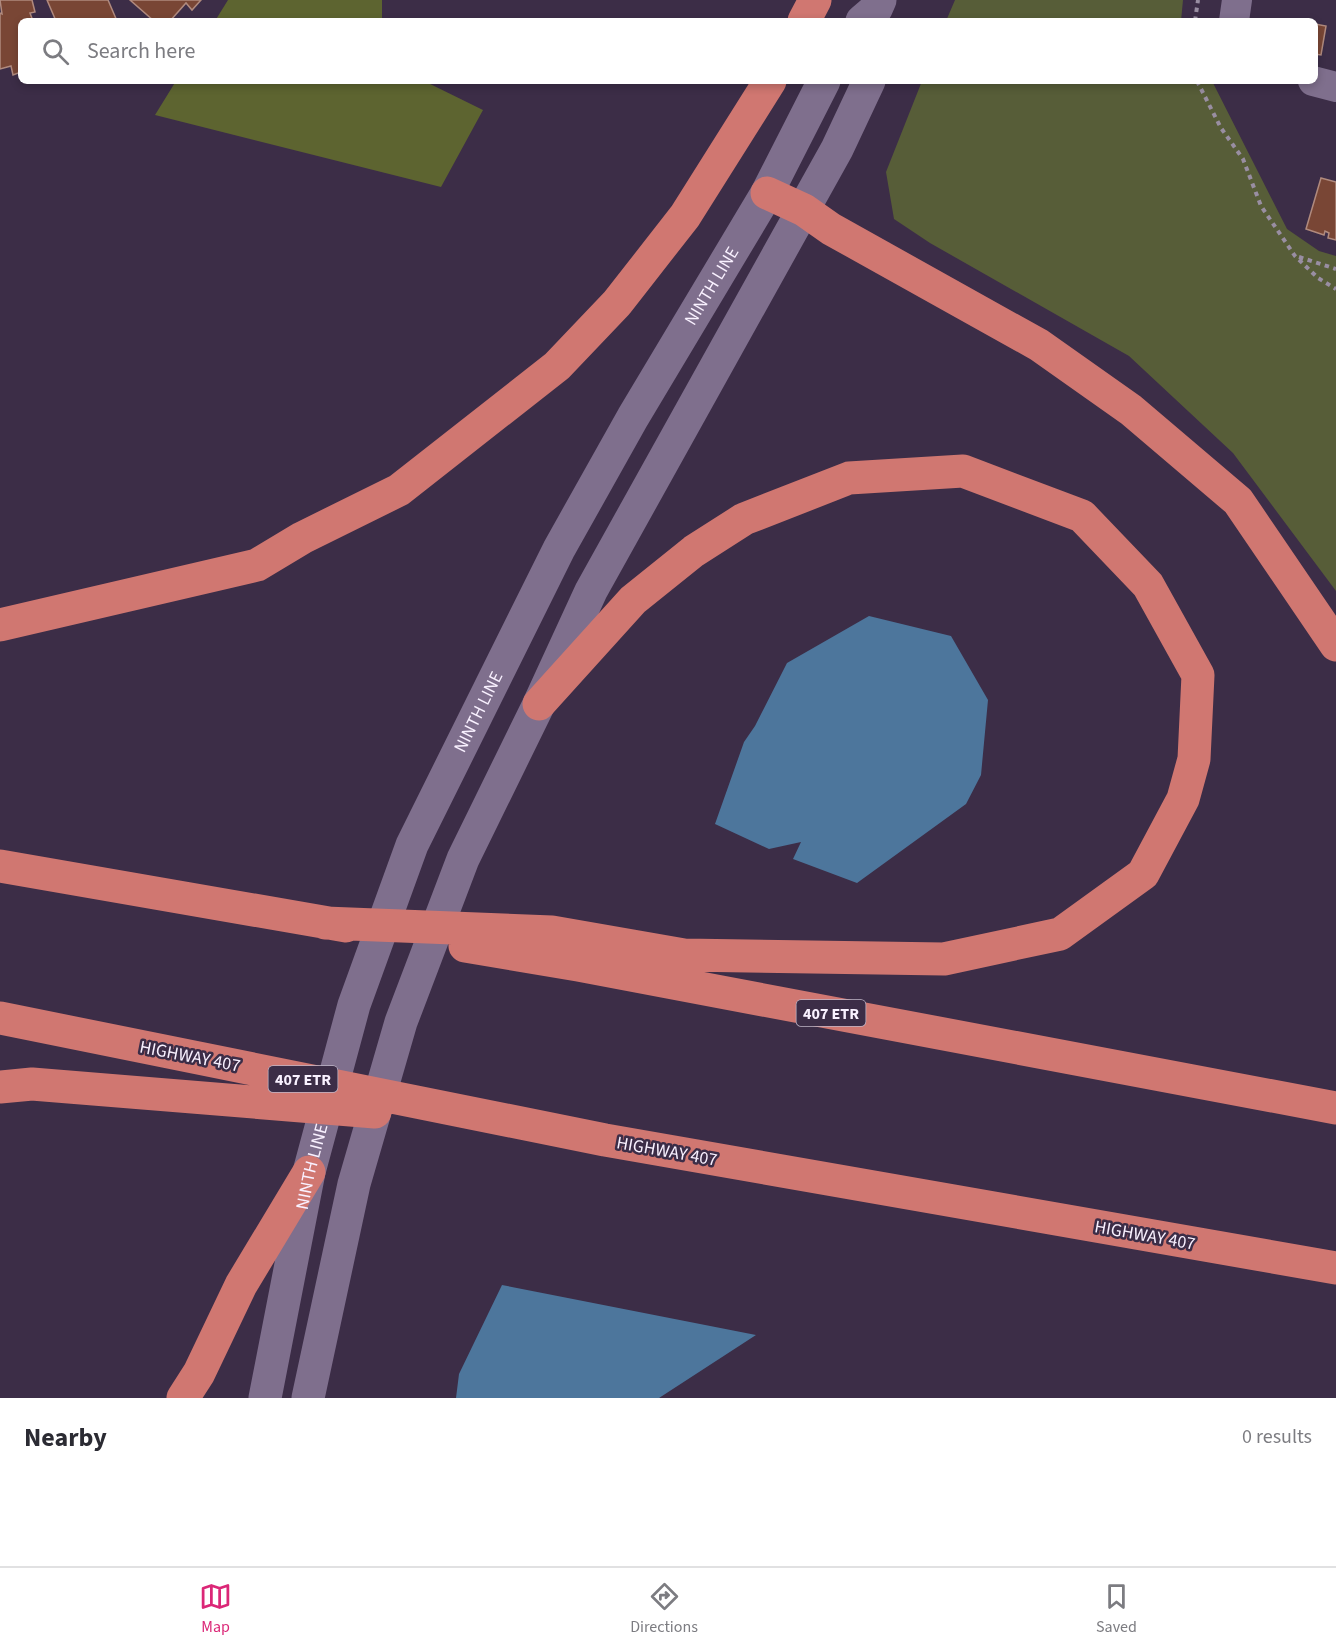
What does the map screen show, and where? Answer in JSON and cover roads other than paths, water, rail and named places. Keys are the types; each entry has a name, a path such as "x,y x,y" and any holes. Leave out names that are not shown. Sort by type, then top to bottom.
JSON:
{"highway":[{"path":"806,18 815,0"},
{"path":"0,625 257,565 302,538 399,490 557,366 617,303 685,216 768,84"},
{"path":"767,193 804,210 831,229 1039,345 1131,410 1238,501 1336,645"},
{"path":"325,923 552,932 696,956 944,959 1060,934 1143,874 1173,818 1183,799 1194,759 1197,675 1148,585 1082,516 963,471 849,478 744,519 694,551 633,600 539,704"},
{"name":"407 ETR","path":"0,866 578,965 1336,1108"},
{"name":"HIGHWAY 407","path":"0,1018 605,1140 1336,1268"},
{"path":"0,1087 32,1084 460,1119 605,1140"},
{"path":"183,1398 199,1373 241,1285 309,1172"}],"main road":[{"name":"NINTH LINE","path":"265,1398 309,1172 354,1005 412,845 558,549 633,417 767,193 822,84"},
{"path":"308,1398 354,1184 401,1022 463,859 591,591 804,210 837,149 868,84"}],"street":[{"path":"1235,18 1238,0"},
{"path":"1318,82 1336,87"}],"water":[{"path":"869,616 951,636 988,700 981,775 966,804 857,883 793,859 801,842 769,849 715,824 744,742 755,726 787,663"},
{"path":"502,1285 756,1335 659,1398 456,1398 459,1374"}]}
